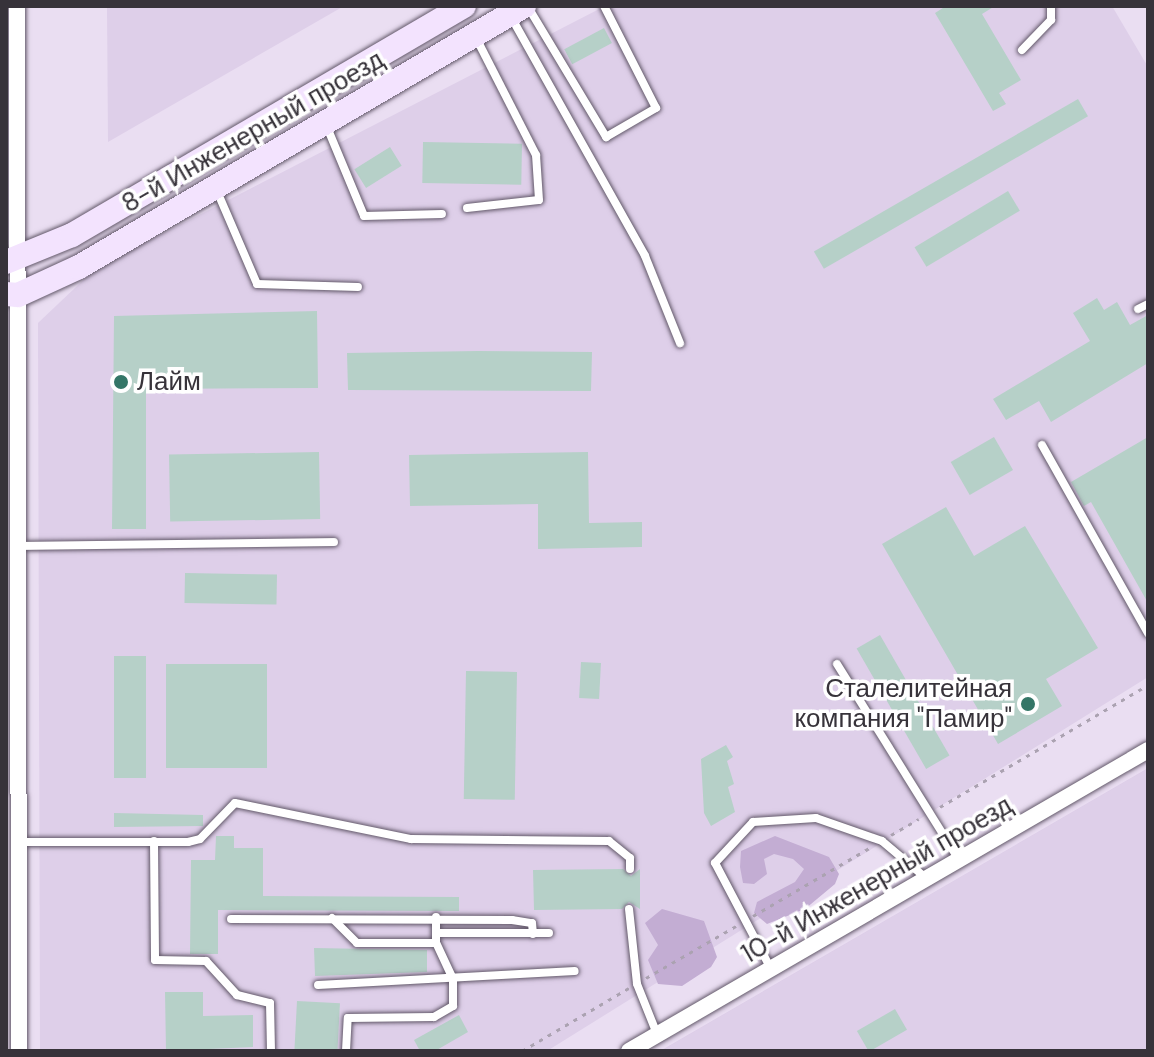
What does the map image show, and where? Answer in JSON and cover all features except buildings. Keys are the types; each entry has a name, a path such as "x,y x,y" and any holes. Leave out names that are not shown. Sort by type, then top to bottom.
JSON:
{"street":[{"path":"17,6 12,294 20,546 13,686 21,842 19,1051"},
{"name":"8-й Инженерный проезд","path":"12,262 72,235 464,6"},
{"name":"8-й Инженерный проезд","path":"12,294 79,267 521,9"},
{"name":"10-й Инженерный проезд","path":"629,1051 1148,750"}],"lane":[{"path":"521,9 606,137 656,108 604,6"},
{"path":"1022,50 1051,20 1051,6"},
{"path":"521,9 645,256 680,343"},
{"path":"467,208 539,200 536,155 474,35"},
{"path":"325,123 364,216 442,214"},
{"path":"215,187 257,284 358,287"},
{"path":"1138,309 1148,304"},
{"path":"1042,445 1148,633"},
{"path":"20,546 334,542"},
{"path":"837,664 959,860"},
{"path":"21,842 200,839 235,803 411,839 609,841 630,858 630,869"},
{"path":"771,969 715,863 753,822 816,818 882,841 927,878"},
{"path":"154,841 155,960 206,961 237,995 270,1003 271,1051"},
{"path":"629,909 637,984 657,1035"},
{"path":"346,1051 348,1018 434,1017 453,1006 453,979 437,938 436,917"},
{"path":"231,919 436,917 532,923 533,934"},
{"path":"332,918 357,943 549,933"},
{"path":"318,985 575,971"}],"path":[{"path":"522,1051 1148,685"}],"shaded area":[{"path":"107,6 344,6 108,142"},
{"path":"605,6 1112,6 1148,67 1148,677 547,1051 40,1051 38,323 96,268"},
{"path":"1148,768 1148,1051 660,1051"},
{"path":"775,836 829,857 839,874 835,884 805,909 767,924 754,913 757,902 795,882 804,869 793,859 774,854 764,859 767,874 754,884 743,883 741,851"},
{"path":"662,909 704,921 717,957 711,967 682,986 658,984 648,960 658,945 645,923"}],"place":[{"name":"Лайм","path":"121,382"},
{"name":"Сталелитейная компания \"Памир\"","path":"1028,704"}]}
